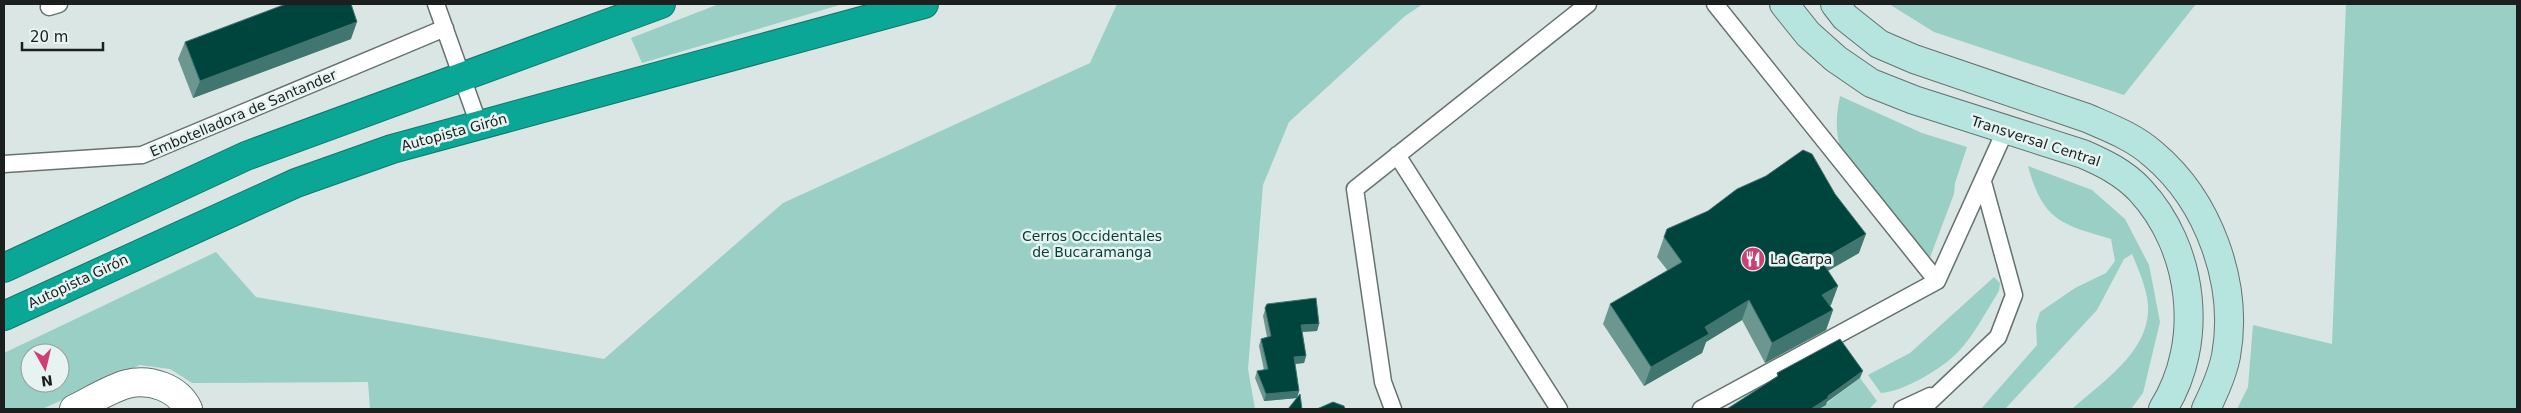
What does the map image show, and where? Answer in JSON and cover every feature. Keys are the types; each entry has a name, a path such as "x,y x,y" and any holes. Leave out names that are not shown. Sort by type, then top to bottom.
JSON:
{"highway":[{"path":"4,268 246,156 662,4"},
{"name":"Autopista Girón","path":"4,316 296,182 384,151 924,4"}],"main road":[{"name":"Transversal Central","path":"1784,4 1808,34 1836,59 1871,83 1964,117 2083,154 2106,164 2140,189 2166,226 2181,262 2188,295 2190,326 2184,363 2172,396 2163,409"},
{"path":"1834,4 1845,17 1879,44 1914,59 2087,118 2112,129 2153,153 2175,175 2208,228 2218,254 2224,280 2227,309 2226,356 2219,380 2206,409"},
{"path":"1964,117 1977,81"}],"street":[{"path":"74,409 128,384 150,382 168,388 185,403 188,409"}],"lane":[{"path":"436,4 479,125"},
{"path":"1393,409 1383,382 1355,188 1588,4"},
{"path":"1715,4 1938,281"},
{"name":"Embotelladora de Santander","path":"4,164 142,155 445,28"},
{"path":"1701,409 1938,281 2006,129"},
{"path":"1397,155 1559,409"},
{"path":"1922,409 1998,337 2014,294 1983,182"},
{"path":"1902,409 1942,391"}],"green space":[{"path":"719,4 843,4 642,63 631,38"},
{"name":"Cerros Occidentales de Bucaramanga","path":"1117,4 1423,4 1405,16 1289,122 1263,185 1248,369 1255,409 370,409 368,382 192,383 170,369 140,365 42,409 4,409 4,353 20,345 20,393 70,393 70,343 25,343 216,252 256,297 604,359 783,203 1090,63"},
{"path":"1889,4 2196,4 2124,95 1934,32"},
{"path":"2346,4 2517,4 2517,409 2237,409 2248,387 2253,325 2332,344"},
{"path":"1840,96 1922,133 1967,147 1955,183 1954,194 1929,260 1841,150 1837,123"},
{"path":"2028,166 2092,190 2125,219 2149,265 2160,322 2143,393 2131,409 2072,409 2122,364 2142,337 2147,322 2148,305 2144,286 2132,254 2124,259 2097,310 2005,409 1981,409 2037,345 2036,325 2040,312 2075,288 2106,273 2115,261 2111,239 2079,229 2056,218 2040,198"},
{"path":"1994,277 2000,283 1999,291 1975,330 1958,352 1943,365 1911,384 1890,392 1881,393 1868,375 1910,353"},
{"path":"1860,378 1877,401 1869,409 1819,409"}],"building":[{"path":"286,4 351,4 357,22 200,81 185,42"},
{"name":"La Carpa","path":"1803,150 1812,154 1835,194 1866,234 1821,260 1838,286 1822,295 1833,310 1772,343 1749,300 1705,327 1709,334 1651,367 1610,304 1682,262 1664,237 1667,229 1708,211 1737,189 1766,176"},
{"path":"1316,298 1319,324 1301,325 1306,356 1294,357 1299,391 1266,394 1257,371 1268,369 1261,339 1271,336 1265,308 1267,304"},
{"path":"1840,339 1863,371 1811,409 1727,409 1778,376 1777,373"},
{"path":"1300,394 1302,409 1288,409"},
{"path":"1333,402 1344,406 1345,409 1317,409"}],"place":[{"name":"La Carpa","path":"1753,259"}]}
